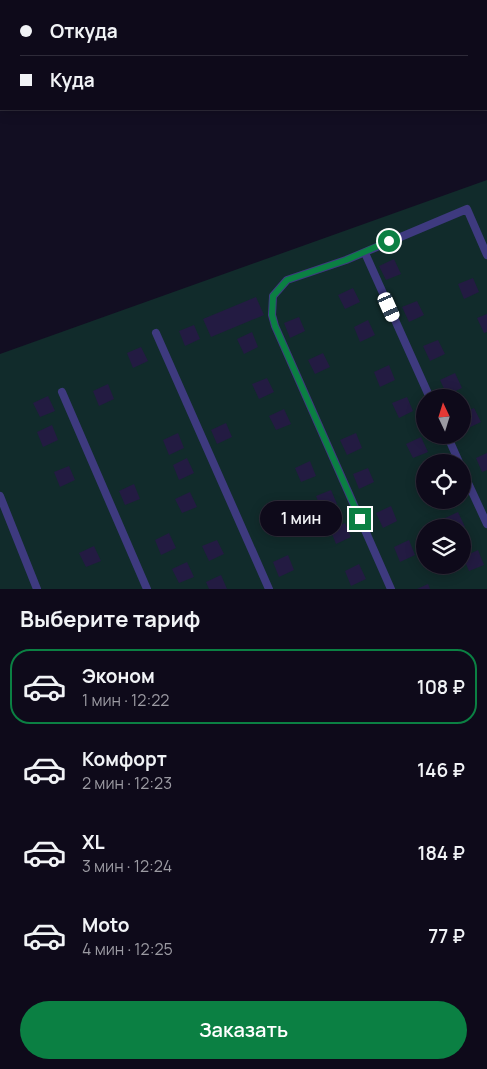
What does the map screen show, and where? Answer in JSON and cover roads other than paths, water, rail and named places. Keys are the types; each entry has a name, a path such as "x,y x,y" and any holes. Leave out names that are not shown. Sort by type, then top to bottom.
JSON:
{"lane":[{"path":"391,589 272,315 273,296 287,280 365,253 467,209 487,255"},
{"path":"365,253 426,389"},
{"path":"156,333 269,589"},
{"path":"62,392 147,589"},
{"path":"471,489 487,524"},
{"path":"0,496 37,589"}]}
